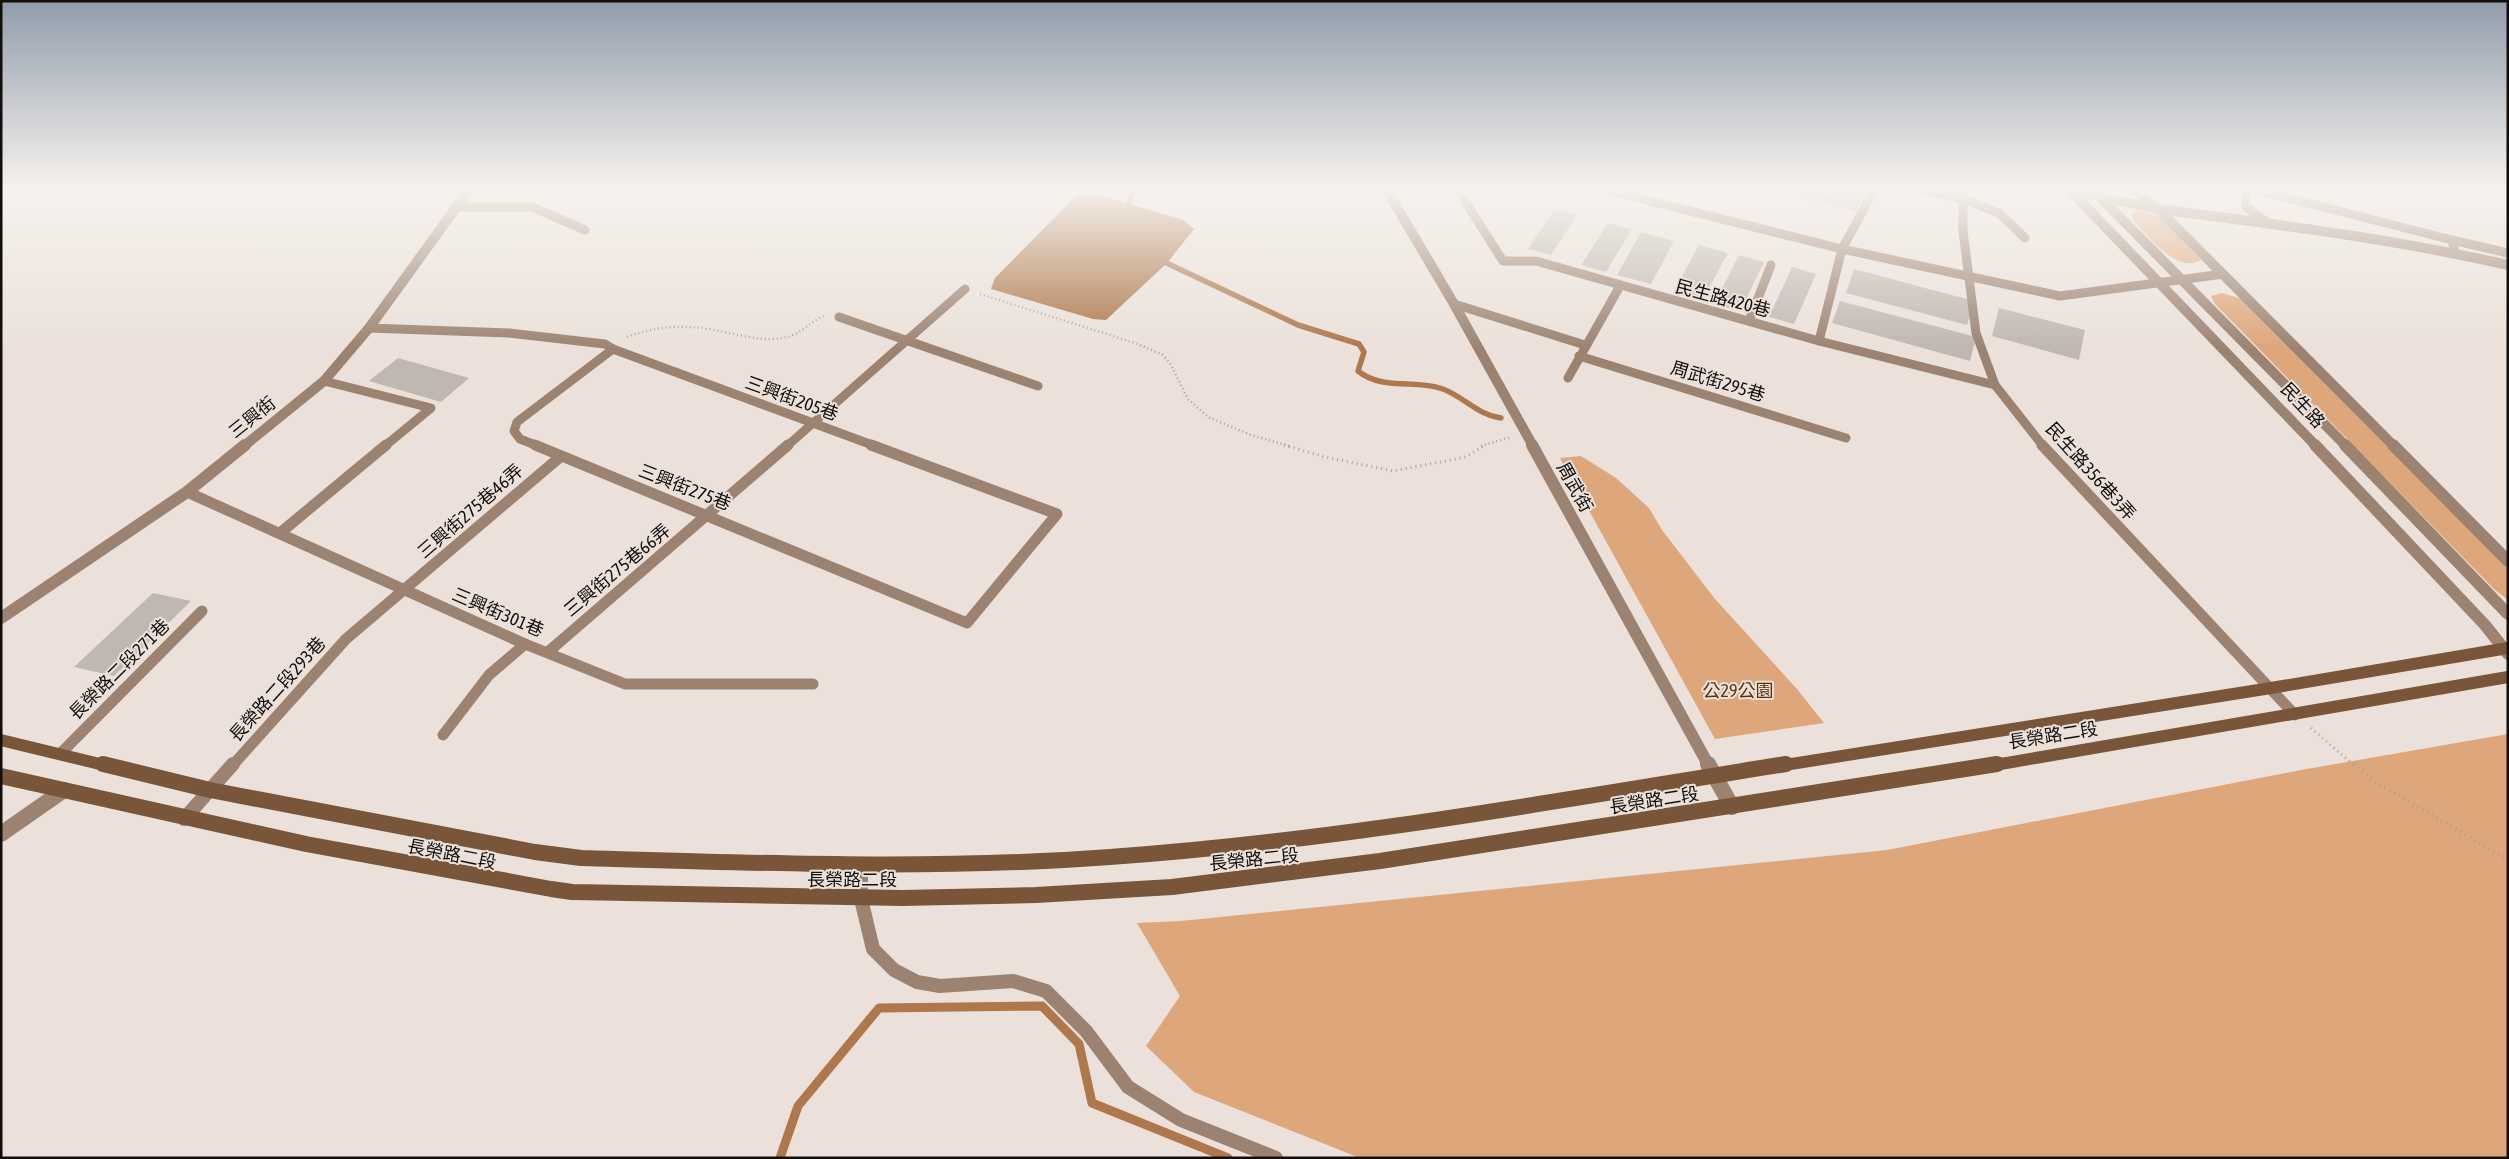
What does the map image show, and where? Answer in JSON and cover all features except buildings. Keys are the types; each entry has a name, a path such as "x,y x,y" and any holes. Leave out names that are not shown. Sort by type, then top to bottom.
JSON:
{"main road":[{"name":"長榮路二段","path":"1,740 210,790 506,847 581,858 861,865 985,864 1177,854 1318,838 2506,650"},
{"name":"長榮路二段","path":"1,776 184,819 528,887 572,892 861,899 1035,896 1254,879 1324,870 1732,807 2295,715 2508,677"}],"street":[{"name":"三興街","path":"1,618 187,492 324,381 369,328 431,241"},
{"name":"周武街","path":"1417,241 1454,304 1732,807"},
{"name":"民生路","path":"2120,241 2478,618 2506,650"},
{"name":"民生路","path":"2145,241 2508,614"},
{"name":"民生路","path":"2190,241 2508,561"},
{"path":"2381,241 2455,253 2508,265"},
{"path":"1,834 64,790"}],"lane":[{"name":"民生路420巷","path":"1490,241 1502,261 1536,261 1819,341 1995,385"},
{"path":"1810,241 1970,278 2060,296 2223,274"},
{"path":"1819,341 1842,249 1846,241"},
{"name":"民生路356巷3弄","path":"1965,241 1976,334 1995,385 2051,456 2295,715"},
{"path":"2452,241 2455,253"},
{"path":"2457,241 2508,253"},
{"path":"1748,321 1771,265"},
{"path":"1568,378 1620,286"},
{"name":"三興街275巷66弄","path":"548,652 709,515 965,289"},
{"path":"1454,304 1585,345"},
{"path":"839,317 1038,386"},
{"name":"三興街205巷","path":"369,328 509,333 609,347 1057,514 966,623"},
{"name":"三興街275巷","path":"609,347 517,422 514,431 520,439 560,457 709,515 966,623"},
{"name":"周武街295巷","path":"1580,356 1846,438"},
{"path":"280,533 431,408 324,381"},
{"name":"三興街275巷46弄","path":"404,591 560,457"},
{"name":"三興街301巷","path":"187,492 404,591 525,644 625,684 813,684"},
{"name":"長榮路二段293巷","path":"184,819 346,639 404,591"},
{"name":"長榮路二段271巷","path":"61,753 202,611"},
{"path":"443,735 489,675 525,644"},
{"path":"861,865 861,899 872,949 894,970 917,982 940,986 1013,981 1046,991 1086,1031 1128,1088 1181,1120 1276,1158"}],"path":[{"path":"965,289 1135,343 1163,355 1171,364 1188,399 1208,417 1250,435 1325,457 1393,471 1466,457 1482,446 1525,433"},
{"path":"609,347 640,332 677,326 783,338 802,332 823,316 839,317"},
{"path":"2295,715 2370,779 2508,860"}],"green space":[{"path":"2153,241 2183,241 2201,260 2192,263 2182,262 2173,258"},
{"path":"2222,293 2242,299 2508,566 2508,600 2494,589 2214,303 2211,296"},
{"name":"公29公園","path":"1581,456 1616,478 1649,508 1662,530 1715,599 1797,689 1824,723 1715,739 1560,458"},
{"path":"2508,734 2508,1158 1360,1158 1194,1092 1146,1046 1180,996 1137,923 1181,921 1887,850 2301,770"}],"shaded area":[{"path":"1031,241 1184,241 1167,263 1106,320 1093,319 991,289 995,278"}],"waterway":[{"path":"1158,259 1298,325 1359,344 1364,352 1358,371 1368,377 1388,383 1432,386 1443,389 1458,396 1478,410 1501,418"},
{"path":"780,1158 798,1106 879,1008 1042,1006 1079,1044 1092,1103 1228,1158"}]}
